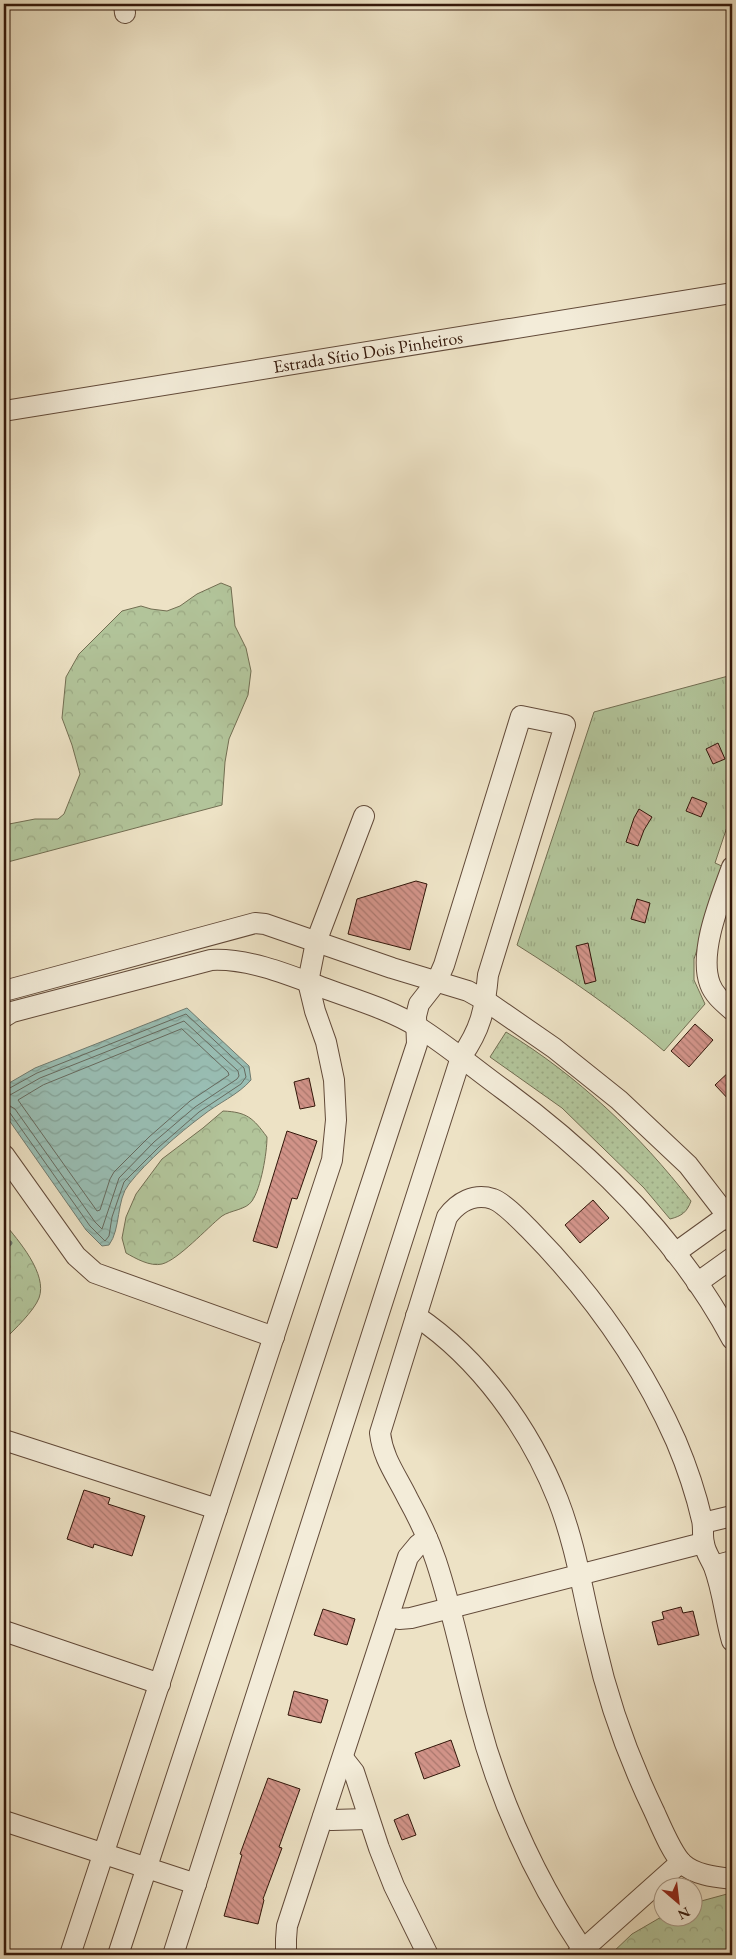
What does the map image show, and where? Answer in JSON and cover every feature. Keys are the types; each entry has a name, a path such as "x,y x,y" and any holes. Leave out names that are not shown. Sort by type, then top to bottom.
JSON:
{"street":[{"name":"Estrada Sítio Dois Pinheiros","path":"4,411 732,293"},
{"path":"118,1955 417,1044 416,1016 419,1004 436,981 444,965 521,716 565,725 488,975 486,1001 478,1030 460,1057 173,1955"},
{"path":"70,1955 332,1160 335,1140 336,1100 333,1071 308,982 316,942 364,816"},
{"path":"732,867 707,944 705,963 710,984 718,998 732,1010"},
{"path":"4,991 255,923 266,924 468,991 486,1001 554,1048 625,1106 688,1165 731,1217 675,1253"},
{"path":"4,1016 12,1012 211,960 239,960 308,982 381,1009 417,1026 533,1111 577,1148 656,1226 697,1283 732,1339"},
{"path":"4,1155 76,1256 95,1273 274,1336"},
{"path":"681,1862 580,1953 534,1866 505,1802 477,1715 451,1608 427,1538 408,1497 389,1467 384,1455 380,1433 447,1217 460,1203 469,1199 484,1197 498,1201 551,1251 620,1338 659,1405 676,1442 691,1480 703,1523 703,1543 723,1564 732,1641"},
{"path":"697,1283 732,1258"},
{"path":"416,1316 428,1324 463,1356 489,1385 516,1421 546,1473 570,1535 602,1673 622,1734 648,1800 681,1862 690,1870 732,1879"},
{"path":"4,1440 217,1509"},
{"path":"703,1523 732,1516"},
{"path":"286,1955 288,1926 408,1557 427,1538"},
{"path":"389,1615 399,1619 411,1618 703,1543"},
{"path":"4,1631 160,1684"},
{"path":"343,1758 354,1772 368,1819 394,1886 428,1955"},
{"path":"323,1817 332,1820 368,1819"},
{"path":"4,1821 196,1884"}],"green space":[{"path":"221,583 231,587 235,626 246,648 251,671 248,695 229,739 225,762 222,805 4,863 4,825 35,819 58,819 64,814 80,774 62,718 66,677 79,654 122,611 141,606 167,611 180,606 197,594"},
{"path":"732,675 732,812 715,863 724,867 694,959 694,980 705,1004 664,1051 592,995 517,945 594,712"},
{"path":"506,1032 558,1067 629,1130 691,1201 684,1213 670,1219 644,1188 562,1108 490,1057"},
{"path":"223,1111 249,1117 267,1137 263,1170 252,1201 246,1206 222,1216 184,1250 162,1264 148,1263 126,1253 122,1238 126,1217 136,1194 162,1159"},
{"path":"4,1223 36,1268 41,1289 33,1309 4,1340"},
{"path":"727,1894 732,1895 732,1955 610,1955 632,1934 654,1921 654,1926 704,1926 704,1900"}],"water":[{"path":"187,1008 249,1066 251,1080 183,1131 136,1175 122,1198 113,1238 109,1245 102,1246 86,1230 4,1113 4,1086 35,1068"}],"building":[{"path":"718,743 725,759 713,764 706,749"},
{"path":"692,797 707,803 701,817 686,811"},
{"path":"639,809 652,817 644,830 638,846 626,842"},
{"path":"416,881 427,884 410,950 348,934 357,899"},
{"path":"637,899 650,903 645,923 631,919"},
{"path":"588,943 596,981 585,984 576,946"},
{"path":"695,1024 713,1040 689,1067 671,1051"},
{"path":"732,1069 732,1103 715,1085"},
{"path":"309,1078 315,1106 300,1109 294,1082"},
{"path":"287,1131 317,1141 297,1199 292,1198 277,1248 253,1241"},
{"path":"593,1200 609,1218 580,1243 565,1225"},
{"path":"84,1490 110,1498 108,1504 145,1516 132,1556 94,1544 93,1548 67,1539"},
{"path":"681,1607 683,1613 693,1611 699,1635 658,1645 652,1622 664,1619 662,1612"},
{"path":"323,1609 355,1619 347,1645 314,1635"},
{"path":"294,1691 328,1700 321,1723 288,1715"},
{"path":"451,1740 460,1766 424,1779 415,1753"},
{"path":"268,1778 300,1789 279,1847 282,1848 263,1899 258,1924 224,1916 242,1855 240,1854"},
{"path":"408,1814 416,1835 402,1840 394,1820"}],"waterway":[{"path":"4,1249 10,1243"}]}
